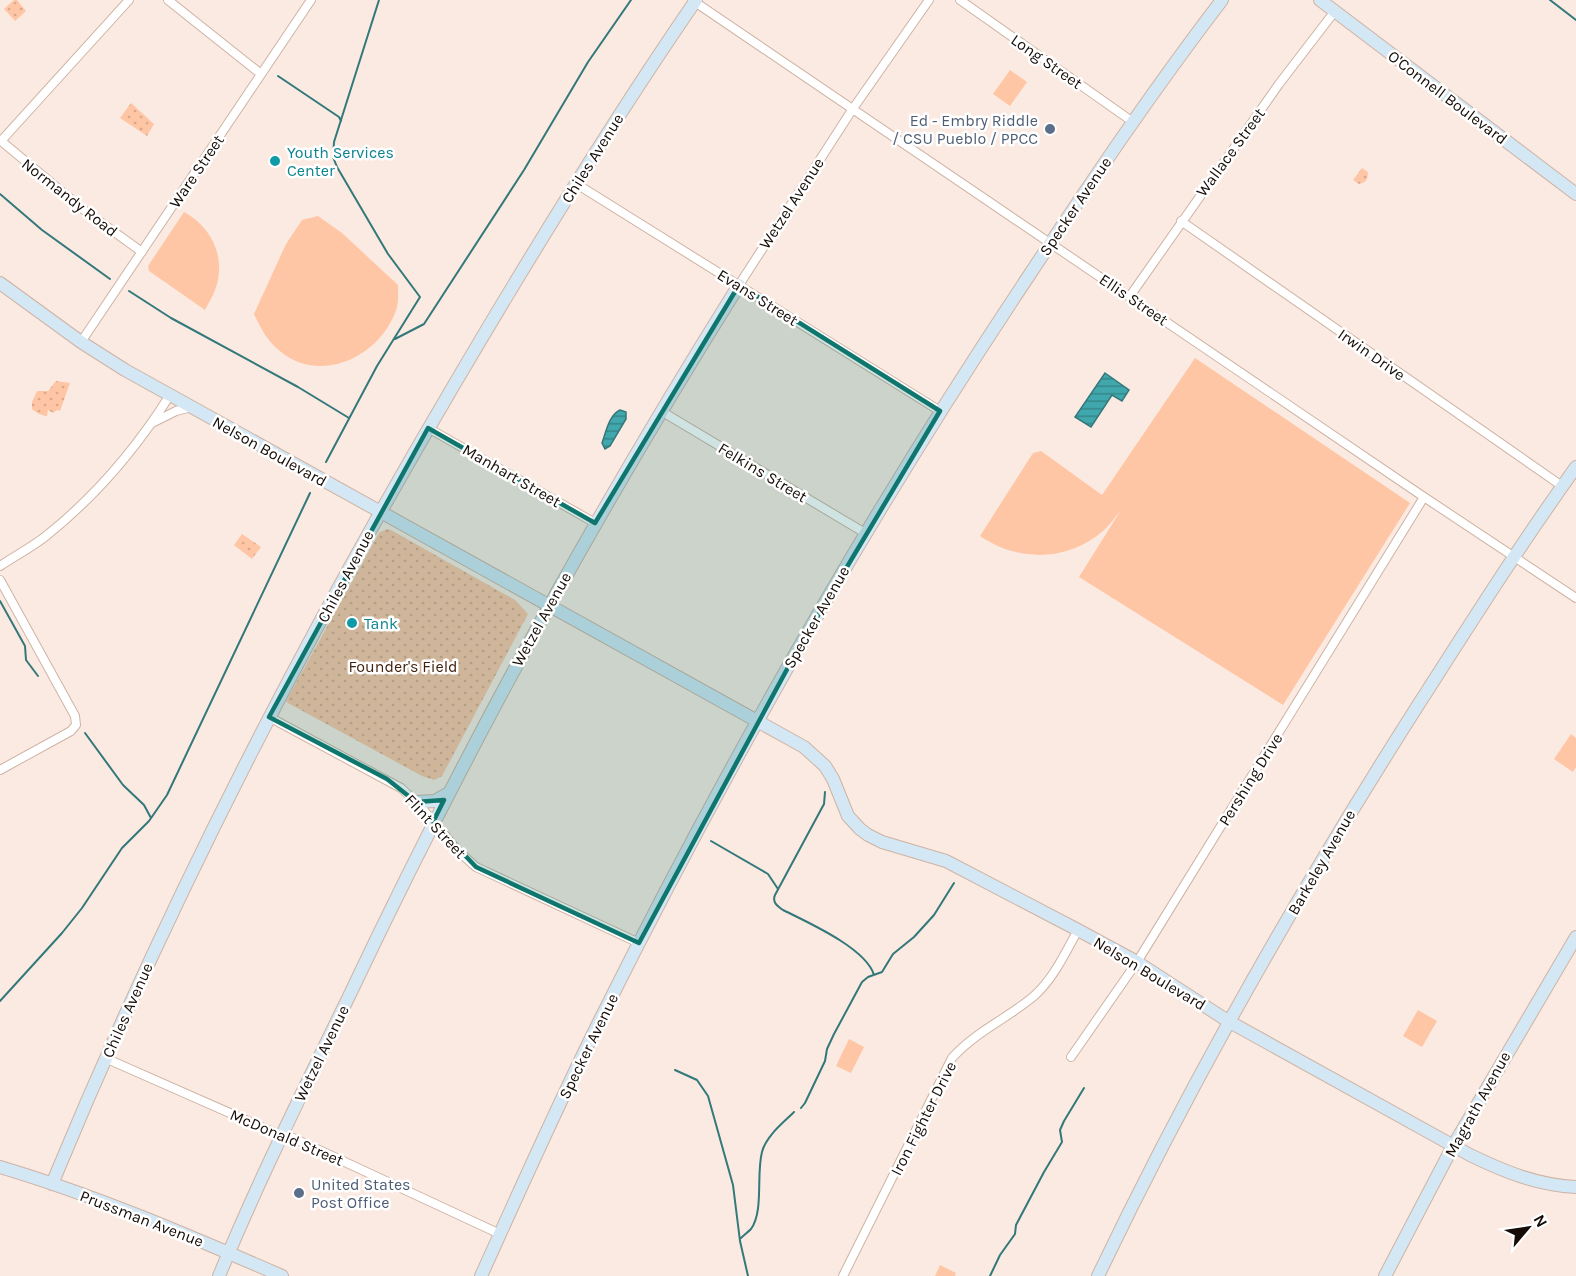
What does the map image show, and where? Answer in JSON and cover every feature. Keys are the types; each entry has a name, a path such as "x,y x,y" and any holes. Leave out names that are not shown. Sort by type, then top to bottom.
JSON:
{"street":[{"path":"0,140 129,0"},
{"path":"168,0 261,74"},
{"name":"Ware Street","path":"81,342 311,0"},
{"name":"Wetzel Avenue","path":"219,1276 282,1135 433,822 548,606 661,411 739,285 852,110 929,0"},
{"name":"Long Street","path":"960,0 1133,122"},
{"name":"Specker Avenue","path":"481,1276 562,1098 639,943 756,722 865,533 940,411 1050,242 1133,122 1222,0"},
{"name":"O'Connell Boulevard","path":"1320,0 1576,194"},
{"name":"Ellis Street","path":"694,1 1576,598"},
{"name":"Chiles Avenue","path":"52,1184 105,1058 182,889 269,717 379,512 575,183 694,1"},
{"name":"Wallace Street","path":"1130,296 1279,84 1335,12"},
{"name":"Normandy Road","path":"0,140 84,210 142,252"},
{"name":"Evans Street","path":"575,183 940,411"},
{"name":"Irwin Drive","path":"1181,221 1562,486"},
{"name":"Nelson Boulevard","path":"0,282 81,342 170,395 804,747 820,760 833,779 848,816 868,835 882,842 946,861 1078,930 1137,962 1228,1021 1499,1170 1522,1178 1576,1187"},
{"path":"0,566 45,538 80,506 120,465 170,395"},
{"path":"152,423 176,411 192,407"},
{"name":"Felkins Street","path":"661,411 865,533"},
{"name":"Manhart Street","path":"429,428 595,523"},
{"name":"Barkeley Avenue","path":"1098,1276 1228,1021 1360,796 1514,556 1576,467"},
{"name":"Pershing Drive","path":"1071,1057 1137,962 1424,497"},
{"path":"0,580 76,721 72,731 0,770"},
{"name":"Flint Street","path":"269,717 401,788 458,851 476,867 639,943"},
{"path":"416,802 435,801 447,794"},
{"name":"Iron Fighter Drive","path":"843,1276 952,1058 973,1038 1037,993 1055,970 1078,930"},
{"name":"Magrath Avenue","path":"1386,1276 1453,1146 1576,936"},
{"name":"McDonald Street","path":"105,1058 301,1142 500,1234"},
{"name":"Prussman Avenue","path":"0,1167 181,1232 282,1276"}],"highlighted area":[{"path":"739,285 940,411 798,649 639,943 476,867 433,822 444,800 416,802 387,779 269,717 428,428 595,523"}],"green space":[{"path":"17,0 26,11 15,21 4,9"},
{"path":"1010,70 1027,82 1010,106 993,94"},
{"path":"131,103 154,124 147,136 120,118"},
{"path":"1362,168 1368,172 1368,177 1359,184 1353,180"},
{"path":"184,212 208,233 217,252 219,273 217,284 205,310 149,271 148,266"},
{"path":"318,216 342,233 398,285 398,299 396,310 387,329 376,342 347,361 313,366 297,361 281,352 265,335 254,314 286,244 302,220"},
{"path":"1195,358 1410,503 1283,705 1079,577 1121,510 1106,529 1089,541 1074,549 1058,553 1042,555 1010,551 980,536 1033,453 1041,451 1102,495"},
{"path":"56,381 70,383 60,411 53,413 48,410 47,416 41,415 32,409 32,402 37,391 48,391"},
{"name":"Founder's Field","path":"387,529 515,600 528,614 442,776 434,780 422,776 286,701 379,533"},
{"path":"242,534 261,547 252,559 234,545"},
{"path":"1571,734 1576,738 1576,767 1573,772 1554,759"},
{"path":"1418,1010 1437,1021 1422,1047 1403,1036"},
{"path":"849,1039 864,1047 851,1073 836,1066"},
{"path":"940,1265 956,1273 955,1276 935,1276"}],"water":[{"path":"1105,373 1129,390 1122,401 1112,395 1091,427 1075,417"},
{"path":"620,410 626,412 626,419 610,446 605,449 602,443 608,424"}],"waterway":[{"path":"326,462 377,366 420,297 388,254 333,157 334,142 379,0"},
{"path":"395,339 424,324 524,170 588,62 631,0"},
{"path":"1550,0 1576,20"},
{"path":"278,76 339,117 341,121"},
{"path":"0,194 42,230 110,279"},
{"path":"129,291 171,318 298,387 349,418"},
{"path":"0,1001 62,933 82,908 122,848 149,821 167,795 310,493"},
{"path":"0,601 25,646 26,660 38,676"},
{"path":"85,733 123,785 144,805 151,818"},
{"path":"825,792 824,804 775,895 775,902 783,910 848,946 869,965 874,975"},
{"path":"711,841 768,874 778,889"},
{"path":"801,1108 825,1061 827,1049 834,1034 862,982 882,972 893,954 914,937 934,915 954,883"},
{"path":"675,1070 697,1080 708,1096 733,1185 740,1241 748,1276"},
{"path":"990,1276 1000,1255 1015,1234 1016,1225 1062,1142 1060,1130 1084,1088"},
{"path":"741,1238 751,1229 755,1221 759,1203 760,1161 764,1146 775,1130 794,1112"}],"place":[{"name":"Ed - Embry Riddle / CSU Pueblo / PPCC","path":"1050,129"},
{"name":"Youth Services Center","path":"275,161"},
{"name":"Tank","path":"352,623"},
{"name":"United States Post Office","path":"299,1193"}]}
